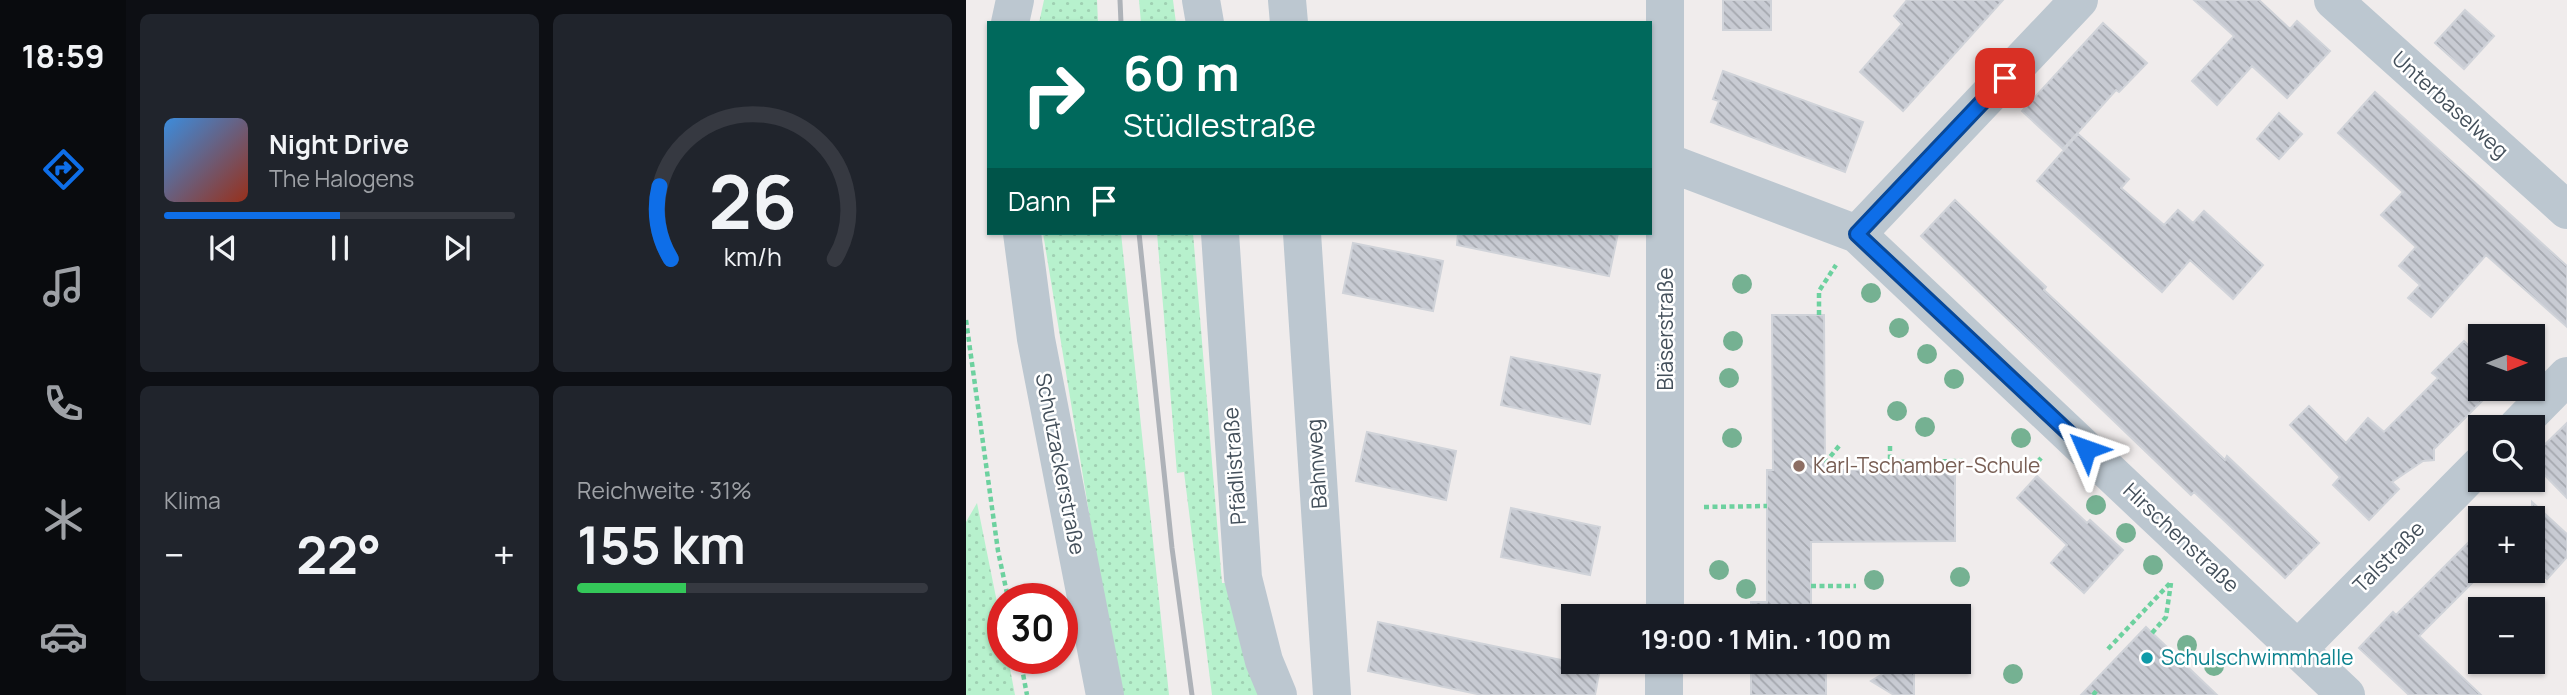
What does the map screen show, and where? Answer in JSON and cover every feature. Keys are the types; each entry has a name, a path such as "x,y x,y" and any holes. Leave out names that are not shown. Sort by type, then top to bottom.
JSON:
{"street":[{"path":"1010,21 1014,0"},
{"path":"1201,0 1205,21"},
{"path":"1287,0 1289,21"},
{"name":"Bläserstraße","path":"1665,0 1665,604"},
{"path":"1847,248 2079,0"},
{"name":"Unterbaselweg","path":"2333,0 2567,211"},
{"name":"Hirschenstraße","path":"1667,162 1847,248 2198,554 2346,695"},
{"name":"Schutzackerstraße","path":"1022,235 1036,339 1105,695"},
{"name":"Pfädlistraße","path":"1220,235 1243,578 1264,661 1278,695"},
{"name":"Bahnweg","path":"1302,235 1332,695"},
{"path":"2529,415 2567,376"},
{"name":"Talstraße","path":"2298,649 2468,477"},
{"path":"1664,674 1664,695"}],"path":[{"path":"1819,315 1818,291 1847,248"},
{"path":"966,320 1005,583"},
{"path":"1825,463 1839,446"},
{"path":"1890,446 1890,462 1964,461"},
{"path":"1704,507 1767,506"},
{"path":"2108,649 2198,554"},
{"path":"2152,633 2166,617 2171,582"},
{"path":"1811,586 1856,586"},
{"path":"1023,674 1027,695"},
{"path":"2093,695 2098,690"}],"green space":[{"path":"1044,0 1097,0 1098,21 1039,21"},
{"path":"1139,0 1173,0 1176,21 1141,21"},
{"path":"1043,235 1121,235 1169,695 1119,695"},
{"path":"1157,235 1193,235 1222,583 1233,583 1264,695 1212,695 1184,472 1177,473"},
{"path":"977,503 993,583 987,583 987,674 1011,674 1015,695 966,695 966,522"}],"building":[{"path":"1723,0 1771,0 1771,30 1723,30"},
{"path":"1907,0 2003,0 1903,111 1860,72 1902,24 1894,16"},
{"path":"2194,0 2259,0 2290,29 2297,21 2330,51 2287,98 2252,66 2217,105 2192,81 2234,36"},
{"path":"2465,10 2494,36 2464,69 2435,43"},
{"path":"2103,23 2147,63 2119,92 2116,90 2063,149 2022,111"},
{"path":"1723,71 1863,122 1845,172 1711,122 1719,101 1713,99"},
{"path":"2375,92 2567,266 2567,327 2486,255 2431,317 2408,298 2420,285 2399,266 2416,247 2381,215 2403,192 2338,133"},
{"path":"2279,113 2302,134 2279,159 2257,139"},
{"path":"2078,134 2129,179 2121,188 2164,225 2178,210 2193,223 2204,211 2263,265 2233,299 2190,260 2162,292 2037,181"},
{"path":"1955,200 2046,287 2044,290 2225,460 2227,456 2319,543 2285,578 2194,492 2191,495 1921,236"},
{"path":"1458,235 1618,235 1609,276 1457,245"},
{"path":"1353,243 1443,261 1433,311 1343,293"},
{"name":"Karl-Tschamber-Schule","path":"1772,315 1824,315 1825,470 1955,470 1955,541 1811,542 1811,604 1751,604 1767,602 1767,470 1773,470"},
{"path":"2464,341 2468,345 2468,401 2482,401 2434,449 2434,460 2423,461 2392,482 2399,489 2369,520 2333,485 2340,477 2290,425 2309,406 2346,443 2368,418 2384,432 2438,378 2432,373"},
{"path":"1511,357 1600,375 1590,424 1501,405"},
{"path":"2567,423 2567,498 2545,475 2545,444"},
{"path":"1367,432 1456,451 1446,500 1356,481"},
{"path":"2037,476 2087,523 2090,520 2123,550 2084,593 2051,563 2067,545 2017,498"},
{"path":"1511,508 1600,527 1590,575 1501,557"},
{"path":"2545,514 2567,534 2567,557 2547,579"},
{"path":"2468,543 2468,583 2472,583 2419,636 2481,695 2409,695 2359,648 2393,612 2396,615"},
{"path":"1378,622 1561,660 1561,674 1599,674 1595,695 1482,695 1368,671"},
{"name":"Schulschwimmhalle","path":"2146,627 2217,695 2081,695"},
{"path":"1751,674 1826,674 1826,695 1751,695"},
{"path":"1883,674 1914,674 1914,695 1894,695 1871,681"}],"railway":[{"path":"1120,0 1121,21"},
{"path":"1139,235 1172,548 1192,695"}],"place":[{"name":"Karl-Tschamber-Schule","path":"1799,466"},
{"name":"Schulschwimmhalle","path":"2147,658"}],"route":[{"path":"2005,78 1857,234 2086,449"}]}
